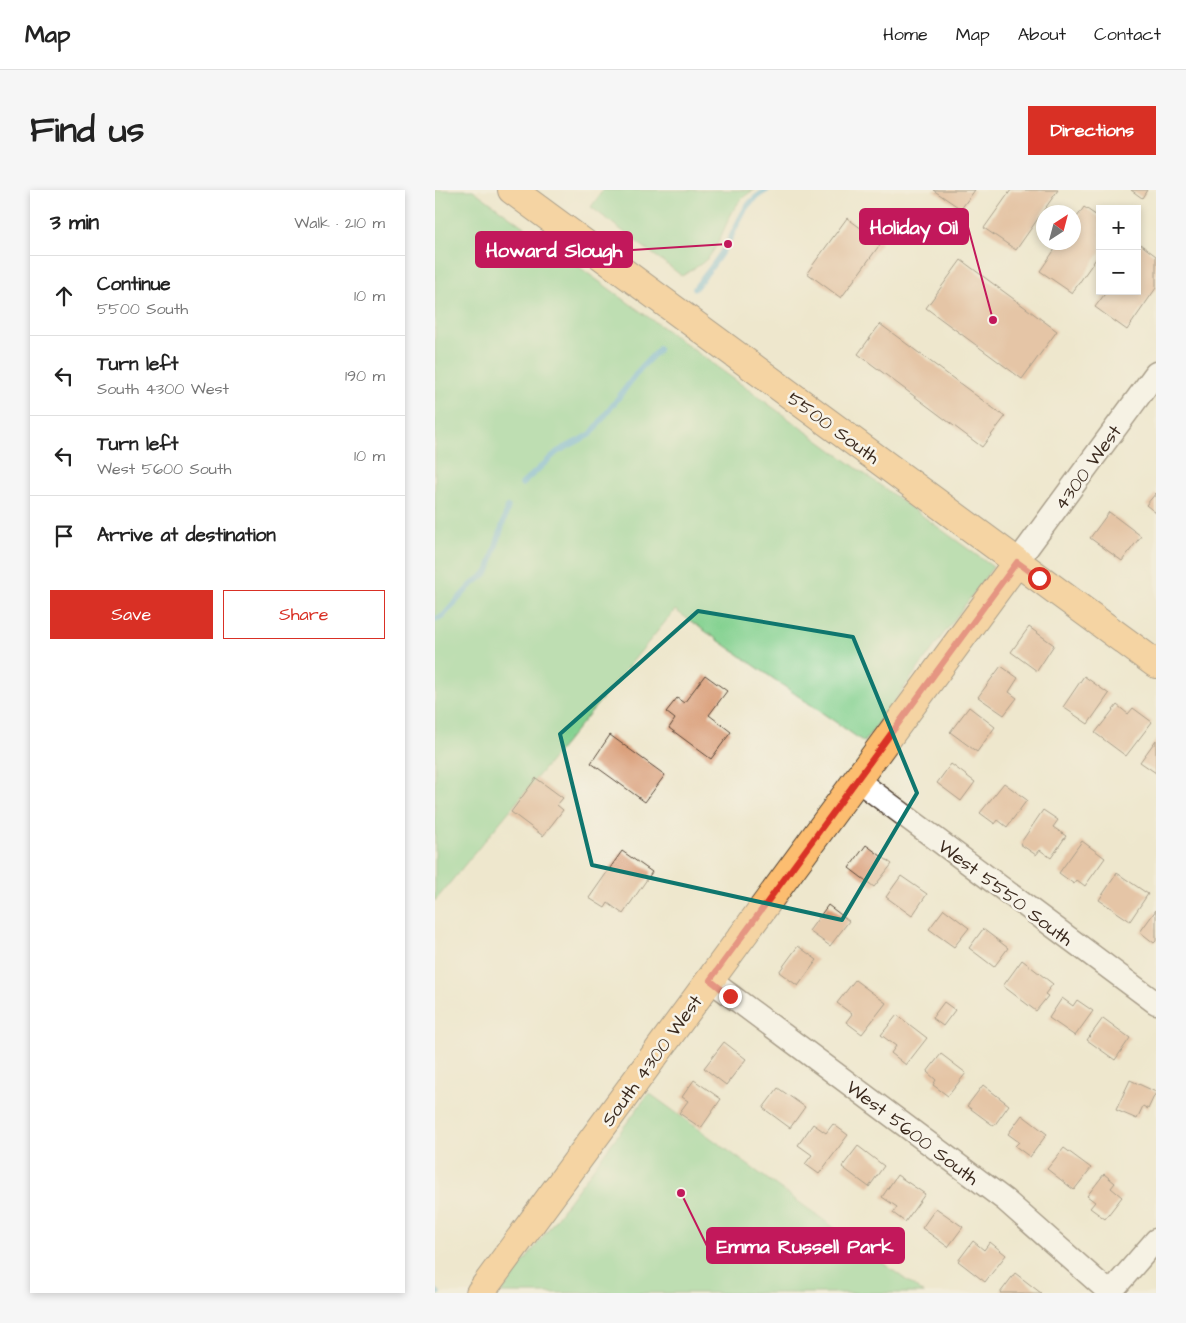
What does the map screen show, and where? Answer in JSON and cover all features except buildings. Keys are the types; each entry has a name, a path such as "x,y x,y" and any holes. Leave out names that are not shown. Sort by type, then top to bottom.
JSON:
{"main road":[{"name":"5500 South","path":"512,190 1156,664"},
{"name":"South 4300 West","path":"480,1293 811,839 857,780 1017,562"}],"street":[{"name":"4300 West","path":"1017,562 1156,373"},
{"name":"West 5550 South","path":"857,780 1156,1003"},
{"name":"West 5600 South","path":"710,980 1005,1200 1110,1293"},
{"path":"1110,1293 1156,1240"}],"highlighted area":[{"path":"698,611 853,637 917,793 842,920 592,865 560,734"}],"green space":[{"path":"435,190 473,190 993,567 864,742 675,610 435,901"},
{"path":"603,190 754,190 745,196 732,212 714,250 708,258 682,276 591,207"},
{"path":"649,1093 924,1293 501,1293"}],"waterway":[{"path":"695,288 712,267 732,236 747,207 758,195 767,190"},
{"path":"522,484 557,452 591,434 640,369 659,349"},
{"path":"435,619 443,616 470,586 488,572 508,507"},
{"path":"435,1290 438,1293"}],"place":[{"name":"Howard Slough","path":"728,244"},
{"name":"Holiday Oil","path":"993,320"},
{"name":"Emma Russell Park","path":"681,1193"}],"route":[{"path":"730,996 710,980 811,839 857,780 1017,562 1039,578"}]}
